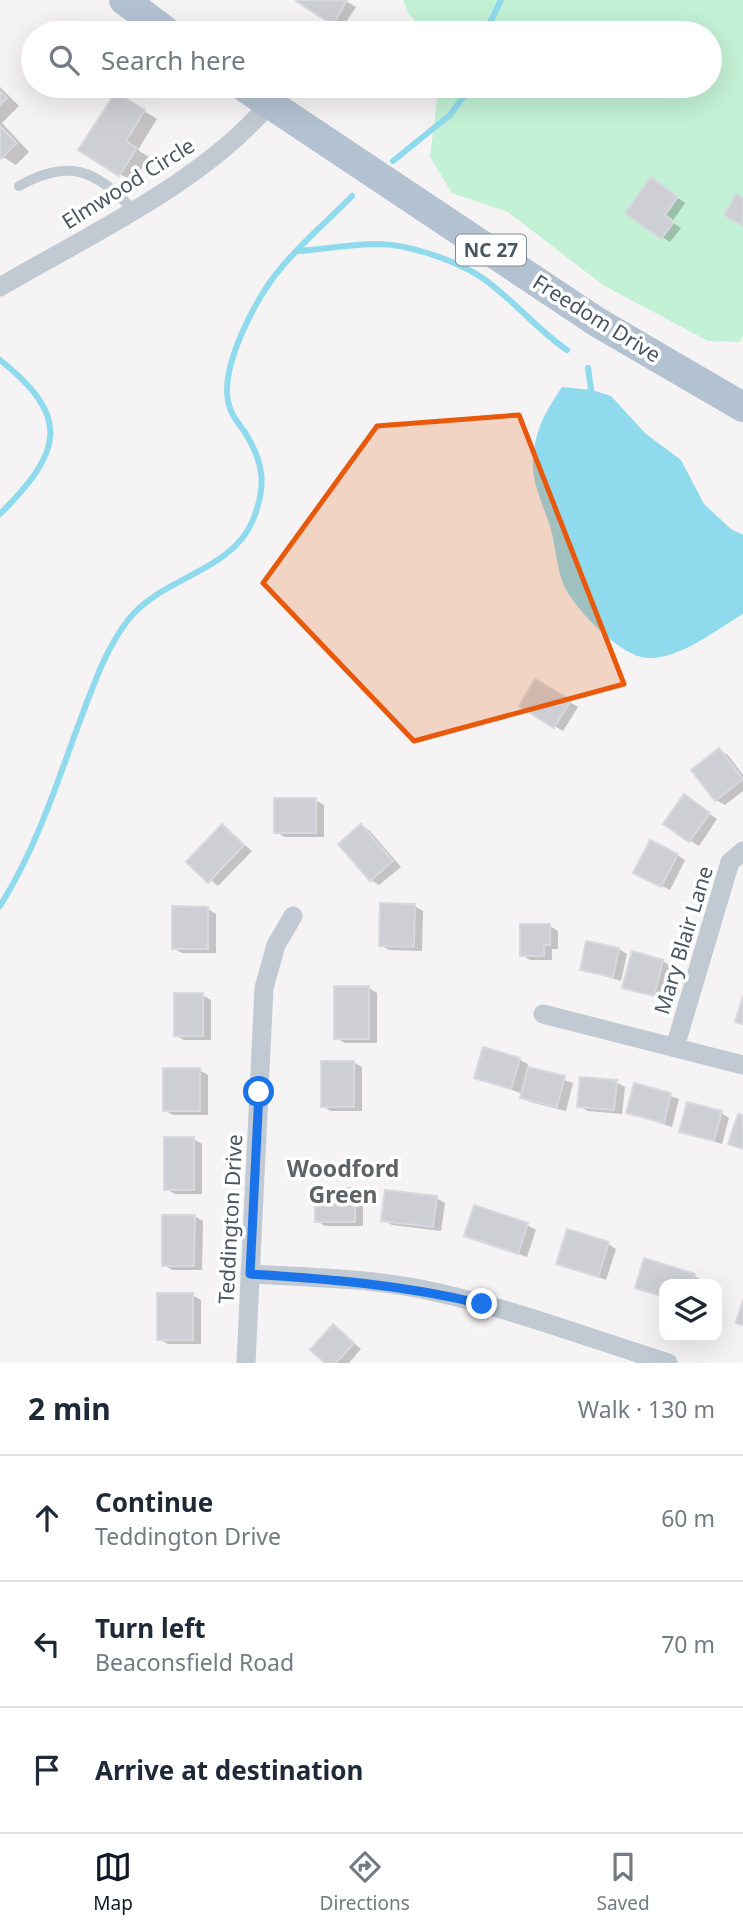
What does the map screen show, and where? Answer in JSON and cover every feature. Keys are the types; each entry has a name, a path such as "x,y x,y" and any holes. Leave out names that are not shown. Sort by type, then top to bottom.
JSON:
{"main road":[{"path":"124,0 152,21"},
{"name":"Freedom Drive","path":"260,98 597,322 743,407"}],"street":[{"name":"Elmwood Circle","path":"0,287 132,209 229,146 269,104"},
{"name":"Mary Blair Lane","path":"675,1047 730,863 743,851"},
{"name":"Teddington Drive","path":"246,1363 264,988 276,945 293,916"},
{"path":"543,1014 743,1065"},
{"path":"250,1274 350,1279 420,1289 482,1304 668,1363"}],"lane":[{"path":"19,186 54,172 76,171 97,176 132,209"}],"highlighted area":[{"path":"519,415 624,684 414,741 263,583 377,426"}],"green space":[{"path":"403,0 743,0 743,335 740,342 708,341 603,285 508,212 452,193 430,157 437,98 722,98 722,21 415,21"}],"water":[{"path":"562,387 592,390 611,396 646,434 681,460 704,504 731,529 743,535 743,614 685,649 648,658 637,656 613,641 589,620 571,598 562,581 552,533 538,493 533,467 539,429"}],"building":[{"path":"297,0 347,0 335,21 327,21"},
{"path":"0,91 7,98 0,105"},
{"path":"112,98 126,98 145,110 126,141 137,148 119,176 78,150"},
{"path":"0,126 17,143 1,159 0,157"},
{"path":"651,177 678,197 665,215 674,222 661,239 625,213"},
{"path":"736,194 743,198 743,226 724,215"},
{"path":"535,679 571,700 554,728 519,706"},
{"path":"719,748 743,779 715,801 691,770"},
{"path":"684,794 710,813 689,842 663,824"},
{"path":"274,798 316,798 316,833 274,833"},
{"path":"222,824 244,845 208,883 186,862"},
{"path":"361,824 393,861 370,881 338,844"},
{"path":"650,840 678,854 661,887 633,873"},
{"path":"380,903 415,904 414,947 379,946"},
{"path":"172,906 208,907 208,949 172,949"},
{"path":"520,924 550,924 550,945 544,945 544,956 520,956"},
{"path":"586,941 619,948 613,977 580,970"},
{"path":"632,951 663,960 654,996 622,988"},
{"path":"334,986 369,986 369,1039 334,1039"},
{"path":"174,993 203,993 203,1036 174,1036"},
{"path":"743,996 743,1024 735,1022"},
{"path":"483,1047 520,1058 511,1089 474,1078"},
{"path":"321,1061 354,1061 354,1107 321,1107"},
{"path":"528,1067 565,1076 557,1107 520,1098"},
{"path":"163,1068 200,1068 200,1111 163,1111"},
{"path":"580,1077 617,1080 614,1110 577,1107"},
{"path":"634,1083 671,1093 664,1123 626,1113"},
{"path":"687,1102 722,1111 714,1141 679,1132"},
{"path":"738,1114 743,1115 743,1149 728,1144"},
{"path":"164,1137 194,1137 194,1190 164,1190"},
{"path":"315,1188 355,1188 355,1222 315,1222"},
{"path":"385,1190 437,1196 433,1227 381,1221"},
{"path":"474,1205 528,1223 518,1254 464,1236"},
{"path":"162,1215 195,1215 194,1266 162,1266"},
{"path":"567,1229 609,1242 598,1277 556,1264"},
{"path":"644,1258 695,1274 694,1279 659,1279 659,1295 635,1288"},
{"path":"157,1293 193,1293 193,1340 157,1340"},
{"path":"743,1300 743,1325 736,1323"},
{"path":"333,1324 354,1343 336,1363 325,1363 310,1350"}],"waterway":[{"path":"491,21 501,0"},
{"path":"393,161 450,115 462,98"},
{"path":"0,906 34,841 105,658 120,632 142,605 229,552 243,537 253,520 262,485 261,474 251,442 230,408 227,393 234,355 241,335 271,280 352,196"},
{"path":"298,251 379,244 405,247 445,259 492,285 567,350"},
{"path":"0,360 39,400 48,418 50,436 46,454 36,472 0,514"},
{"path":"588,368 592,397"}],"district":[{"name":"Woodford Green","path":"343,1181"}],"route":[{"path":"259,1092 250,1274 350,1279 420,1289 482,1304"}]}
